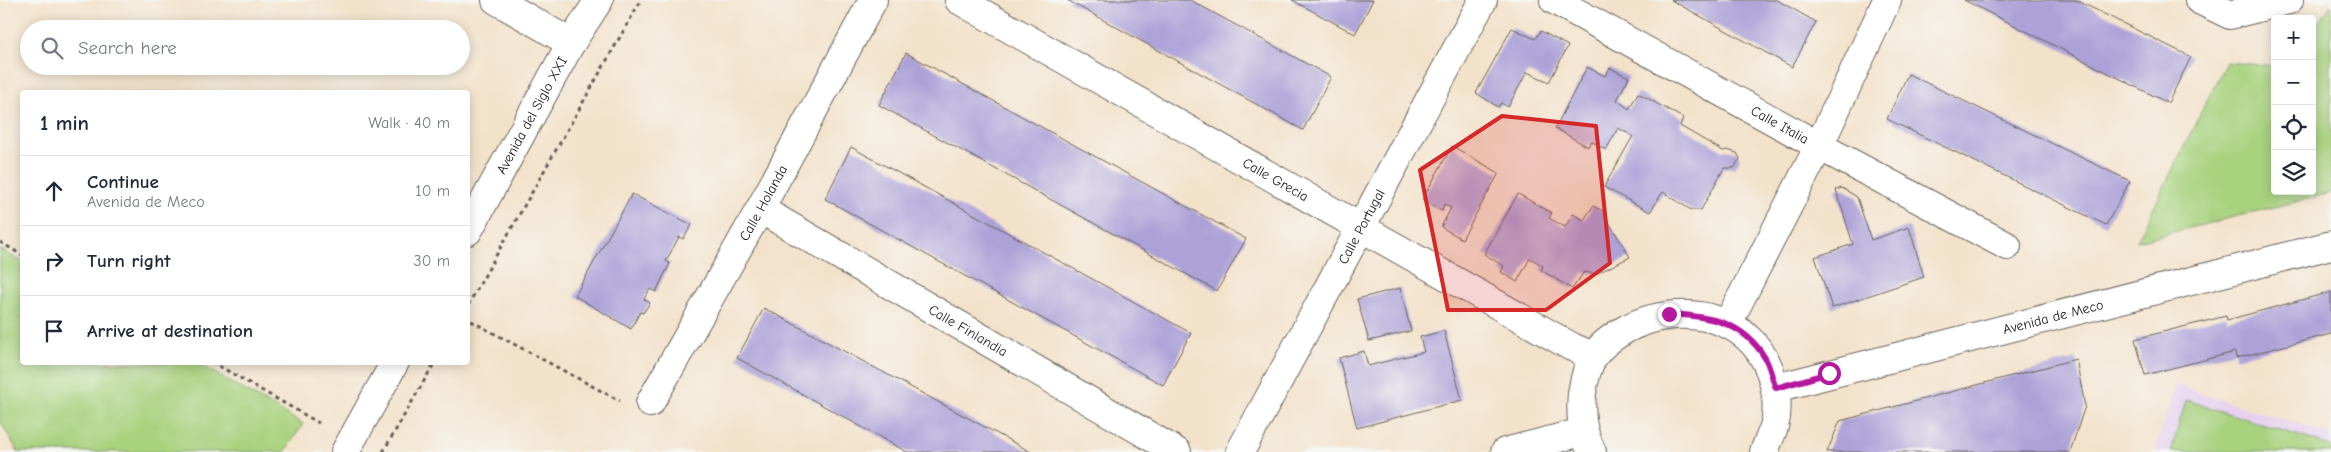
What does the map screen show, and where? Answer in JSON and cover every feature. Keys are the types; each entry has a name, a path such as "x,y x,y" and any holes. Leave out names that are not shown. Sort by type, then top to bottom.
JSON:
{"street":[{"path":"496,0 572,43"},
{"name":"Avenida del Siglo XXI","path":"470,227 572,43 599,0"},
{"name":"Calle Holanda","path":"639,404 760,209 873,0"},
{"name":"Calle Grecia","path":"959,0 1572,347 1593,356"},
{"name":"Calle Portugal","path":"1240,452 1483,0"},
{"name":"Calle Italia","path":"1554,0 1819,146 2007,246"},
{"path":"1728,323 1819,146 1887,0"},
{"path":"2198,0 2230,15 2289,0"},
{"name":"Calle Finlandia","path":"760,209 1177,452"},
{"name":"Avenida de Meco","path":"1776,388 2331,245"},
{"path":"1505,452 1587,442 1581,405 1584,381 1593,356 1613,336 1643,321 1669,314 1699,315 1728,323 1748,339 1765,358 1776,388 1774,426 1764,452"},
{"path":"345,452 393,365"}],"path":[{"path":"470,301 642,0"},
{"path":"0,242 20,254"},
{"path":"471,321 639,404"},
{"path":"217,365 319,423"},
{"path":"383,452 432,365"}],"highlighted area":[{"path":"1502,116 1596,126 1610,263 1546,310 1448,310 1420,170"}],"shaded area":[{"path":"2175,385 2331,435 2331,452 2155,452"}],"green space":[{"path":"2331,5 2331,193 2137,241 2226,62 2271,66 2271,195 2316,195 2316,26"},
{"path":"0,249 20,261 20,365 200,365 303,424 285,452 18,452 0,421"},
{"path":"2186,400 2331,446 2331,452 2171,452"}],"building":[{"path":"1067,0 1190,0 1331,77 1303,130"},
{"path":"1292,0 1373,0 1355,34"},
{"path":"1671,0 1777,0 1816,22 1792,67"},
{"path":"1964,0 2076,0 2191,57 2168,103"},
{"path":"1512,28 1535,39 1541,31 1568,46 1549,82 1527,72 1508,107 1501,103 1498,107 1476,93"},
{"path":"906,53 1246,239 1217,291 879,105"},
{"path":"1587,67 1605,76 1610,68 1629,77 1617,100 1629,109 1638,93 1683,118 1680,126 1723,151 1727,150 1737,153 1740,159 1734,168 1724,168 1701,210 1691,210 1663,192 1650,212 1604,187 1633,136 1618,128 1606,150 1591,141 1588,147 1555,128"},
{"path":"1908,74 2130,181 2106,225 1887,119"},
{"path":"1452,146 1499,173 1462,239 1441,227 1451,208 1444,204 1442,211 1422,200"},
{"path":"851,147 1191,333 1163,385 825,199"},
{"path":"1842,188 1857,197 1871,240 1909,227 1924,277 1832,308 1815,257 1853,244 1836,190"},
{"path":"632,194 692,225 683,239 679,237 666,261 670,263 656,292 650,289 644,299 650,303 643,313 640,312 631,329 575,296"},
{"path":"1518,194 1552,213 1549,218 1565,227 1573,214 1584,220 1593,206 1605,212 1605,216 1630,257 1596,274 1584,272 1572,289 1541,270 1543,266 1530,258 1517,282 1501,272 1504,266 1484,254"},
{"path":"1400,288 1411,331 1369,341 1357,299"},
{"path":"2331,292 2331,334 2236,358 2235,352 2145,375 2135,339 2226,316 2227,320"},
{"path":"764,308 1031,452 907,452 737,358"},
{"path":"1444,331 1462,400 1357,428 1339,358 1364,351 1368,366 1424,352 1420,337"},
{"path":"2076,359 2085,406 2070,452 1827,452 1840,421"}],"route":[{"path":"1669,314 1699,315 1728,323 1748,339 1765,358 1776,388 1829,373"}]}
